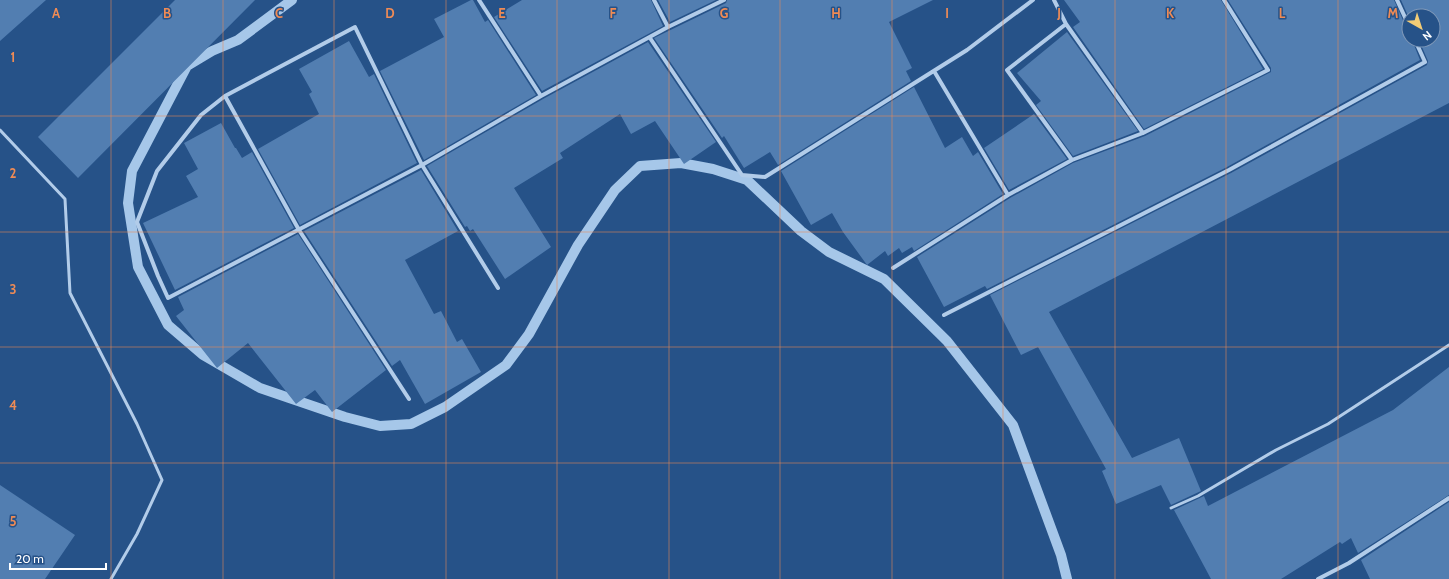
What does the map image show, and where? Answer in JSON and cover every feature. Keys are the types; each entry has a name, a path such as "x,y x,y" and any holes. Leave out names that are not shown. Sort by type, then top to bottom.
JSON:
{"street":[{"path":"479,0 541,96"},
{"path":"654,0 668,27"},
{"path":"498,288 422,165 355,26 225,96 202,115 157,171 137,222 168,298 422,165 541,96 668,27 724,0"},
{"path":"650,38 742,175 765,177 967,50 1033,0"},
{"path":"1054,0 1066,24 1144,133"},
{"path":"893,268 1008,195 1072,160 1144,133 1268,70 1224,0"},
{"path":"1066,24 1007,70 1072,160"},
{"path":"944,315 1229,170 1425,62 1419,48"},
{"path":"934,71 1008,195"},
{"path":"225,96 299,230 409,399"},
{"path":"1318,579 1349,563 1449,498"}],"lane":[{"path":"0,130 65,199 70,293 137,424 162,480 137,534 111,579"},
{"path":"1171,508 1198,496 1276,450 1328,424 1449,346"}],"building":[{"path":"0,0 46,0 0,41"},
{"path":"175,0 255,0 78,178 38,137"},
{"path":"473,0 485,22 488,20 536,95 424,160 380,71 444,37 434,19"},
{"path":"522,0 651,0 663,26 542,91 494,17"},
{"path":"658,0 716,0 670,22"},
{"path":"727,0 933,0 889,22 912,68 906,71 911,81 778,165 770,152 744,168 724,136 722,138 654,38 726,3"},
{"path":"1064,0 1221,0 1263,69 1144,129 1073,27 1080,22"},
{"path":"1228,0 1394,0 1401,16 1401,48 1415,48 1420,60 1227,167 987,289 985,286 944,307 917,257 1010,198 1073,163 1145,136 1271,72 1271,68"},
{"path":"1401,0 1449,0 1449,103 1049,312 1132,458 1179,438 1201,491 1171,505 1161,485 1116,504 1102,471 1106,469 1038,347 1021,355 990,295 1231,173 1427,65 1428,61 1422,48 1441,48 1441,8 1405,8"},
{"path":"1067,32 1138,131 1073,156 1036,105 1041,101 1017,73"},
{"path":"349,41 369,77 374,74 417,163 300,225 258,149 319,114 309,94 312,92 299,69"},
{"path":"648,42 716,142 684,164 655,121 631,134 620,114 560,153 563,158 514,188 551,247 505,279 473,229 470,231 467,226 465,227 427,166 543,99"},
{"path":"914,87 945,148 962,137 973,156 978,152 1003,194 914,251 912,247 902,253 899,248 888,256 885,251 867,265 843,232 832,213 811,225 781,171"},
{"path":"1034,114 1067,159 1009,190 984,148"},
{"path":"221,123 242,158 252,152 294,228 175,290 143,223 198,197 186,176 198,169 184,143"},
{"path":"421,170 458,231 405,260 434,314 441,311 457,342 462,339 481,372 425,404 400,360 392,366 304,231"},
{"path":"298,234 386,370 332,412 315,390 296,404 248,343 217,368 176,316 184,310 178,297"},
{"path":"1449,367 1449,495 1358,553 1351,538 1342,544 1340,542 1281,579 1211,579 1174,510 1204,496 1208,506 1393,410"},
{"path":"0,485 75,535 45,579 0,579"},
{"path":"1449,502 1449,579 1370,579 1361,560"}],"waterway":[{"path":"292,0 238,40 212,51 187,66 132,171 128,203 138,267 168,325 203,355 260,388 345,417 380,426 411,424 445,407 506,365 529,334 578,245 615,190 640,166 681,163 713,169 747,180 801,231 829,252 884,279 947,341 1013,425 1061,555 1067,579"}]}
